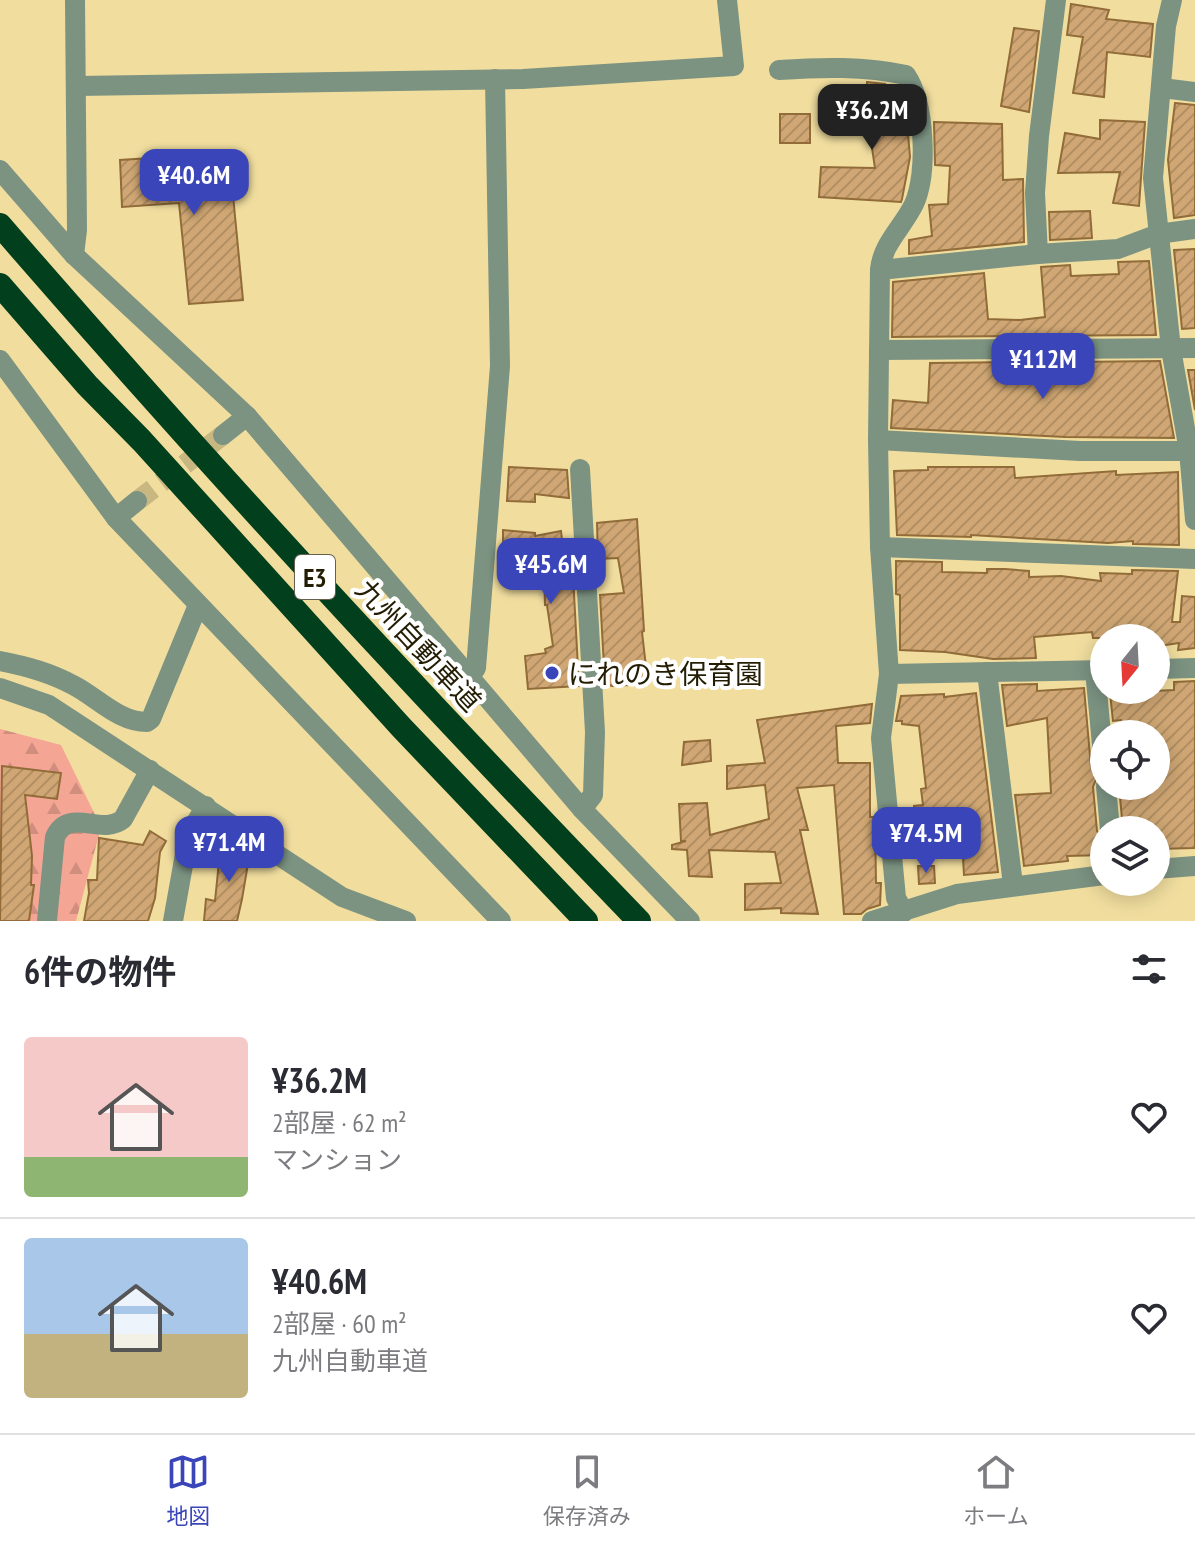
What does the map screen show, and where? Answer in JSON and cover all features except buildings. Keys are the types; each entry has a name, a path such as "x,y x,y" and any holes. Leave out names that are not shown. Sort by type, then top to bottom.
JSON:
{"highway":[{"name":"九州自動車道","path":"0,225 185,437 507,784 639,921"},
{"name":"E3","path":"0,285 87,385 142,441 401,727 586,921"}],"street":[{"path":"74,255 77,230 78,86 75,0"},
{"path":"78,86 495,79 734,66 727,0"},
{"path":"1038,254 1035,193 1039,136 1056,0"},
{"path":"1172,0 1166,26 1153,178 1171,349 1192,451 1195,520"},
{"path":"779,70 835,66 906,75 914,87 922,135 920,183 914,203 886,248 880,270 880,547 889,674 881,738 896,898 904,912"},
{"path":"470,677 476,668 500,366 495,79"},
{"path":"1162,88 1195,92"},
{"path":"0,170 74,255 247,416 582,809 690,921"},
{"path":"880,270 1118,249 1158,234 1195,229"},
{"path":"879,350 1195,348"},
{"path":"0,360 116,518 492,919"},
{"path":"223,435 247,416"},
{"path":"878,440 1080,451 1192,451"},
{"path":"580,469 595,732 593,795 582,809"},
{"path":"116,518 137,501"},
{"path":"880,547 1195,559"},
{"path":"0,661 41,670 76,686 125,718 147,722 151,719 198,605"},
{"path":"1170,669 1195,668"},
{"path":"889,674 1090,670"},
{"path":"987,672 1013,885"},
{"path":"0,688 49,705 342,897 406,921"},
{"path":"47,921 58,830 66,822 116,824 123,819 150,770"},
{"path":"173,921 190,832 206,806"},
{"path":"1170,868 1195,866"},
{"path":"872,921 957,894 1090,877"}],"green space":[{"path":"0,729 61,745 101,827 76,921 0,921"}],"tunnel":[{"path":"137,501 223,435"}],"place":[{"name":"にれのき保育園","path":"552,673"}]}
